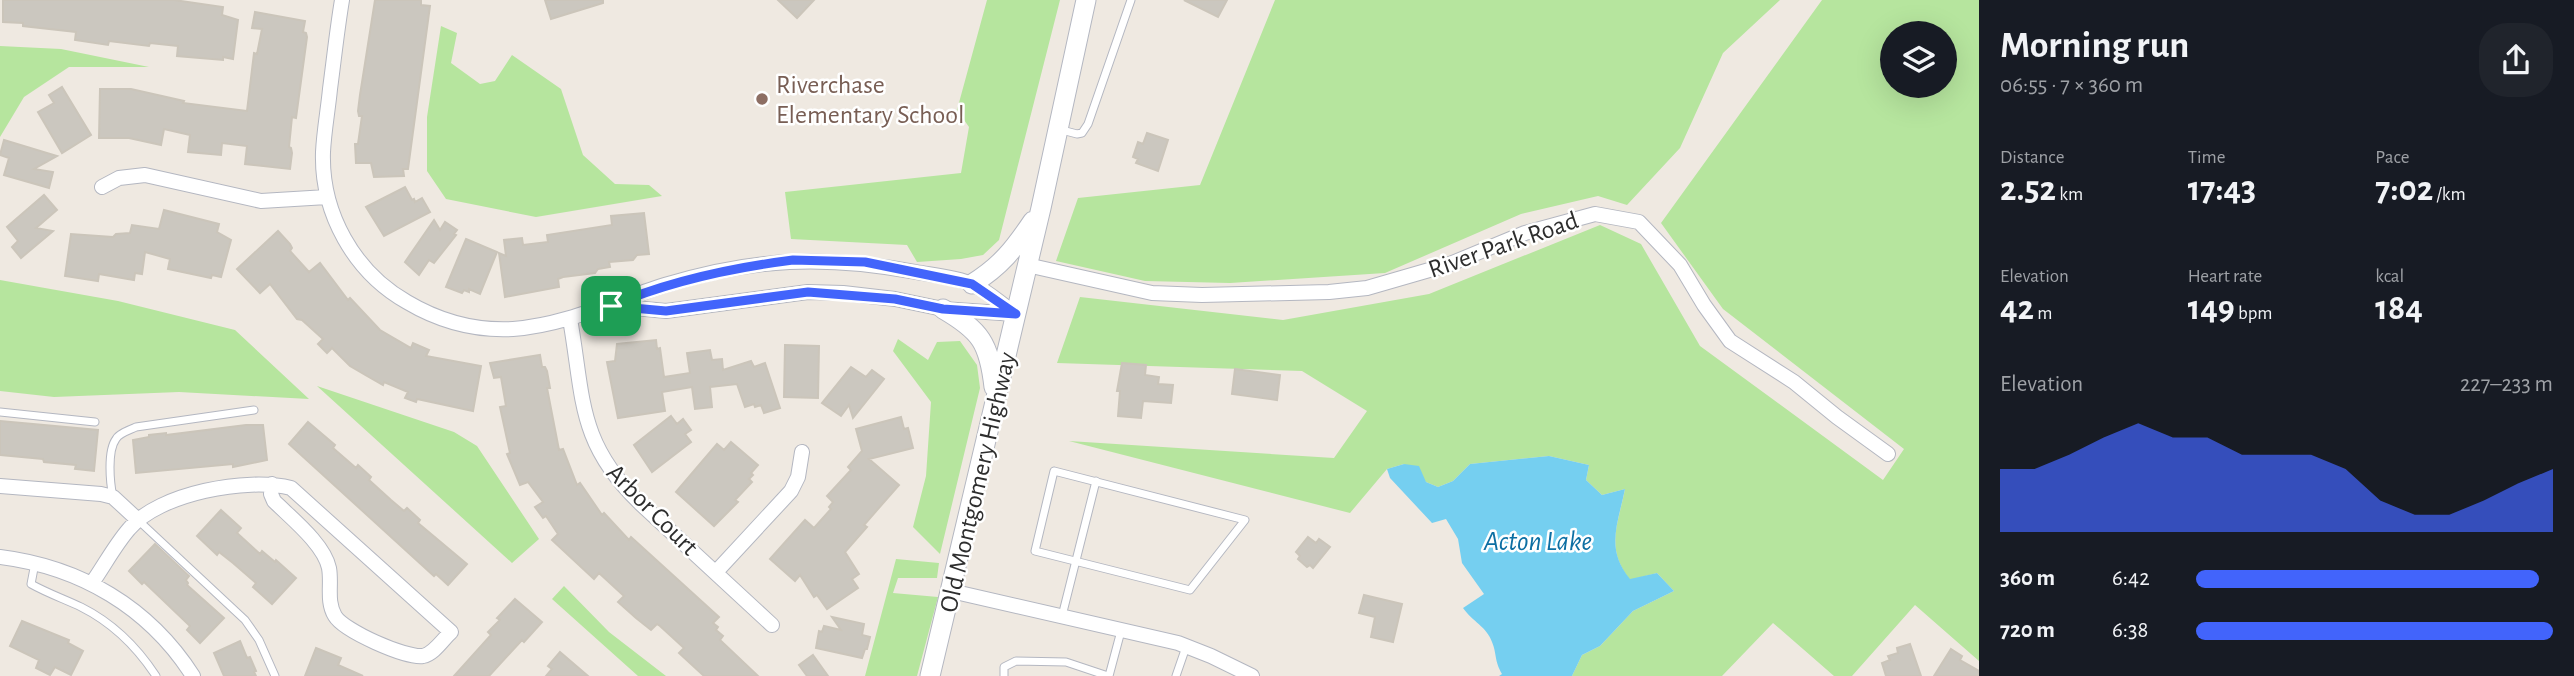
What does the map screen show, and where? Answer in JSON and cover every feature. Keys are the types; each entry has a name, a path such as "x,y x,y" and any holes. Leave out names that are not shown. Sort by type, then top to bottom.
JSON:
{"street":[{"path":"342,0 323,154 327,197 341,232 364,267 397,296 430,315 448,322 513,328 570,319 640,293 697,277 741,267 793,260 865,262 972,284 1016,314"},
{"name":"Old Montgomery Highway","path":"930,676 1041,208 1086,0"},
{"path":"102,187 119,178 145,175 261,201 327,197"},
{"path":"972,284 992,272 1012,253 1041,208"},
{"name":"River Park Road","path":"1027,265 1152,293 1202,295 1329,292 1367,288 1450,264 1525,233 1595,214 1639,222 1680,265 1730,341 1794,382 1888,454"},
{"path":"611,306 666,311 808,292 895,299 943,309 1016,314"},
{"path":"943,309 969,324 979,334 992,365 996,398"},
{"name":"Arbor Court","path":"570,319 582,402 590,433 600,455 621,484 772,625"},
{"name":"Arbor Court","path":"716,572 791,491 798,477 802,452"},
{"path":"92,583 128,530 138,520 176,498 209,490 272,484 291,488 451,632 432,652 425,656 415,656 348,628 336,618 330,604 329,566 312,539 274,501 271,494 272,484"},
{"path":"0,486 101,494 113,497 138,520"},
{"path":"0,557 72,573 92,583 162,636 180,655 193,676"},
{"path":"951,591 1186,646 1252,676"}],"lane":[{"path":"1058,129 1077,135 1082,133 1088,124 1131,0"},
{"path":"113,497 109,480 113,449 116,438 122,434 136,427 254,410"},
{"path":"0,412 95,422"},
{"path":"1054,471 1096,481 1245,520 1190,590 1034,551 1054,471"},
{"path":"1062,617 1096,481"},
{"path":"138,520 205,580 244,620 259,640 275,676"},
{"path":"36,563 31,584 83,608 116,628 142,654 156,676"},
{"path":"1004,676 1004,667 1016,662 1066,662 1109,676 1121,631"},
{"path":"1176,676 1186,646"}],"green space":[{"path":"987,0 1060,0 999,240 983,255 917,262 907,245 791,239 785,192 961,173 969,127 957,110"},
{"path":"1275,0 1780,0 1723,53 1680,148 1627,205 1598,196 1521,214 1385,273 1230,283 1145,281 1056,261 1078,198 1200,185"},
{"path":"1822,0 1979,0 1979,661 1915,605 1852,676 1834,676 1773,623 1722,676 1572,676 1582,655 1600,646 1633,611 1674,591 1657,573 1630,580 1622,568 1616,547 1617,525 1625,489 1602,495 1586,480 1589,465 1549,456 1470,464 1453,481 1438,487 1426,482 1404,464 1387,469 1350,513 1069,441 1334,458 1367,411 1302,371 1057,363 1080,297 1283,320 1429,294 1600,225 1641,244 1700,346 1883,480 1904,449 1723,309 1661,223"},
{"path":"441,26 457,33 451,63 480,84 495,81 512,55 561,89 583,155 615,184 649,185 662,196 536,217 446,199 427,171 427,117"},
{"path":"0,46 61,49 149,67 69,67 24,97 0,137"},
{"path":"0,280 118,301 235,330 309,399 179,392 54,397 0,391"},
{"path":"898,339 928,360 937,342 960,341 977,365 980,388 940,554 913,527 926,476 931,402 893,351"},
{"path":"317,386 454,432 477,446 539,539 512,563"},
{"path":"896,559 939,563 937,578 898,578 893,593 938,597 917,676 865,676"},
{"path":"564,586 609,632 666,676 638,676 552,599"}],"water":[{"name":"Acton Lake","path":"1549,456 1589,465 1586,480 1602,495 1625,489 1616,536 1622,568 1630,579 1657,573 1674,591 1633,611 1600,646 1582,655 1572,676 1499,676 1502,674 1490,637 1463,608 1484,594 1462,563 1458,539 1446,519 1432,523 1390,478 1387,469 1404,464 1419,466 1426,482 1438,487 1453,481 1470,464"}],"building":[{"path":"3,0 174,0 223,7 222,15 238,20 233,59 177,56 178,46 109,41 108,45 75,40 76,32 3,22"},
{"path":"375,0 421,0 421,5 430,6 408,169 403,169 404,176 374,177 371,163 356,163 355,144 358,144 362,116 359,116 358,111"},
{"path":"545,0 603,0 603,3 551,19"},
{"name":"Riverchase Elementary School","path":"778,0 814,0 797,18"},
{"path":"1184,0 1227,0 1218,17"},
{"path":"255,12 305,21 303,32 307,37 296,118 292,117 290,169 245,164 247,146 222,143 221,155 188,152 190,135 164,129 161,145 129,138 99,138 100,89 131,89 184,101 183,103 247,111 254,53 257,54 262,29 252,28"},
{"path":"62,87 91,135 62,153 38,112 54,103 49,95"},
{"path":"1147,133 1168,140 1158,171 1136,163 1138,159 1133,157 1138,142 1143,144"},
{"path":"4,140 57,156 34,169 53,172 49,188 4,175 9,158 0,155"},
{"path":"405,187 415,202 422,198 430,212 384,236 366,207"},
{"path":"44,195 57,210 36,228 53,231 21,258 12,247 18,241 7,227"},
{"path":"164,210 219,224 217,232 231,240 221,277 212,275 211,278 168,269 170,259 145,252 142,274 135,273 134,280 99,274 98,281 65,276 71,234 113,237 116,234 130,233 132,225 159,229"},
{"path":"644,213 649,254 637,255 633,260 609,262 610,267 598,269 595,273 563,277 558,279 559,287 505,297 499,253 506,256 504,240 522,238 523,245 548,242 547,235 612,225 611,216"},
{"path":"434,220 440,230 445,222 457,230 454,234 456,235 434,263 429,260 419,275 405,262"},
{"path":"278,231 290,244 290,251 309,272 320,263 348,300 350,298 380,330 411,348 413,343 429,350 426,356 481,366 473,411 405,398 408,392 384,382 383,385 367,376 350,366 332,348 327,353 318,344 323,339 302,320 297,319 270,284 260,293 237,269"},
{"path":"466,239 497,252 480,294 469,289 469,292 464,290 462,293 446,287"},
{"path":"656,340 657,349 660,348 664,377 690,373 687,353 710,350 712,360 722,359 723,370 751,361 754,367 765,363 780,408 764,413 761,405 745,407 737,384 710,387 712,407 695,409 692,387 662,392 665,411 618,418 607,362 615,361 617,344"},
{"path":"785,345 819,346 818,398 784,397"},
{"path":"540,355 542,367 547,371 550,388 547,388 559,450 563,449 577,485 580,483 602,515 604,513 629,540 631,537 719,617 713,623 723,636 720,640 758,676 704,676 679,653 684,648 660,626 657,624 651,630 618,602 624,596 599,573 594,579 552,540 558,534 546,516 543,518 535,507 543,502 528,482 520,485 507,454 510,453 500,407 506,406 501,377 494,378 490,363"},
{"path":"1122,363 1146,365 1145,375 1159,377 1158,384 1173,385 1171,403 1143,401 1141,418 1118,416 1120,391 1117,391"},
{"path":"851,367 866,377 872,370 884,379 853,418 849,405 841,416 822,403"},
{"path":"1235,369 1280,375 1277,400 1232,394"},
{"path":"671,416 677,424 683,419 691,430 685,434 691,442 652,472 634,445"},
{"path":"901,417 904,429 908,428 913,448 869,459 899,485 864,525 867,527 845,552 859,574 852,579 858,588 827,609 817,595 814,597 800,575 795,581 770,559 805,520 814,528 831,509 829,507 833,502 827,496 851,470 848,467 862,451 856,429"},
{"path":"0,421 98,430 94,471 75,469 76,465 44,462 43,459 0,455"},
{"path":"308,422 335,445 333,448 371,477 369,480 391,500 404,511 407,508 420,520 418,523 467,564 448,585 436,574 434,576 289,444"},
{"path":"263,425 267,460 233,467 233,464 136,473 133,440 149,435"},
{"path":"731,442 758,465 751,473 753,475 749,479 752,482 735,500 738,502 714,526 676,492 717,444 724,450"},
{"path":"221,510 241,528 237,533 260,554 262,551 275,562 276,560 296,578 272,604 253,587 256,583 219,552 217,555 197,536"},
{"path":"1308,537 1316,543 1319,539 1330,547 1313,568 1310,565 1307,567 1298,559 1300,556 1296,552"},
{"path":"155,544 189,576 187,585 224,618 200,643 187,630 190,626 129,571"},
{"path":"1364,595 1402,604 1393,642 1371,637 1375,617 1359,613"},
{"path":"515,599 542,622 489,676 454,676 491,635 488,632 500,620 497,618"},
{"path":"832,617 864,624 862,635 870,637 862,658 816,648 819,631 822,632 824,626 841,630"},
{"path":"22,621 69,640 68,643 83,651 71,675 55,667 50,675 36,668 39,660 10,646"},
{"path":"240,641 247,658 250,657 256,676 224,676 214,653"},
{"path":"1910,644 1921,676 1886,676 1882,663 1890,660 1888,656 1898,653 1897,648"},
{"path":"316,648 341,658 338,665 363,676 305,676"},
{"path":"1951,649 1962,656 1960,660 1979,671 1979,676 1934,676"},
{"path":"560,652 588,676 546,676 552,669 548,666"},
{"path":"813,655 828,676 807,676 799,665"}],"place":[{"name":"Riverchase Elementary School","path":"762,99"}],"route":[{"path":"793,260 865,262 972,284 1016,314 943,309 895,299 808,292 666,311 611,306 640,293 697,277 741,267 793,260"}]}
